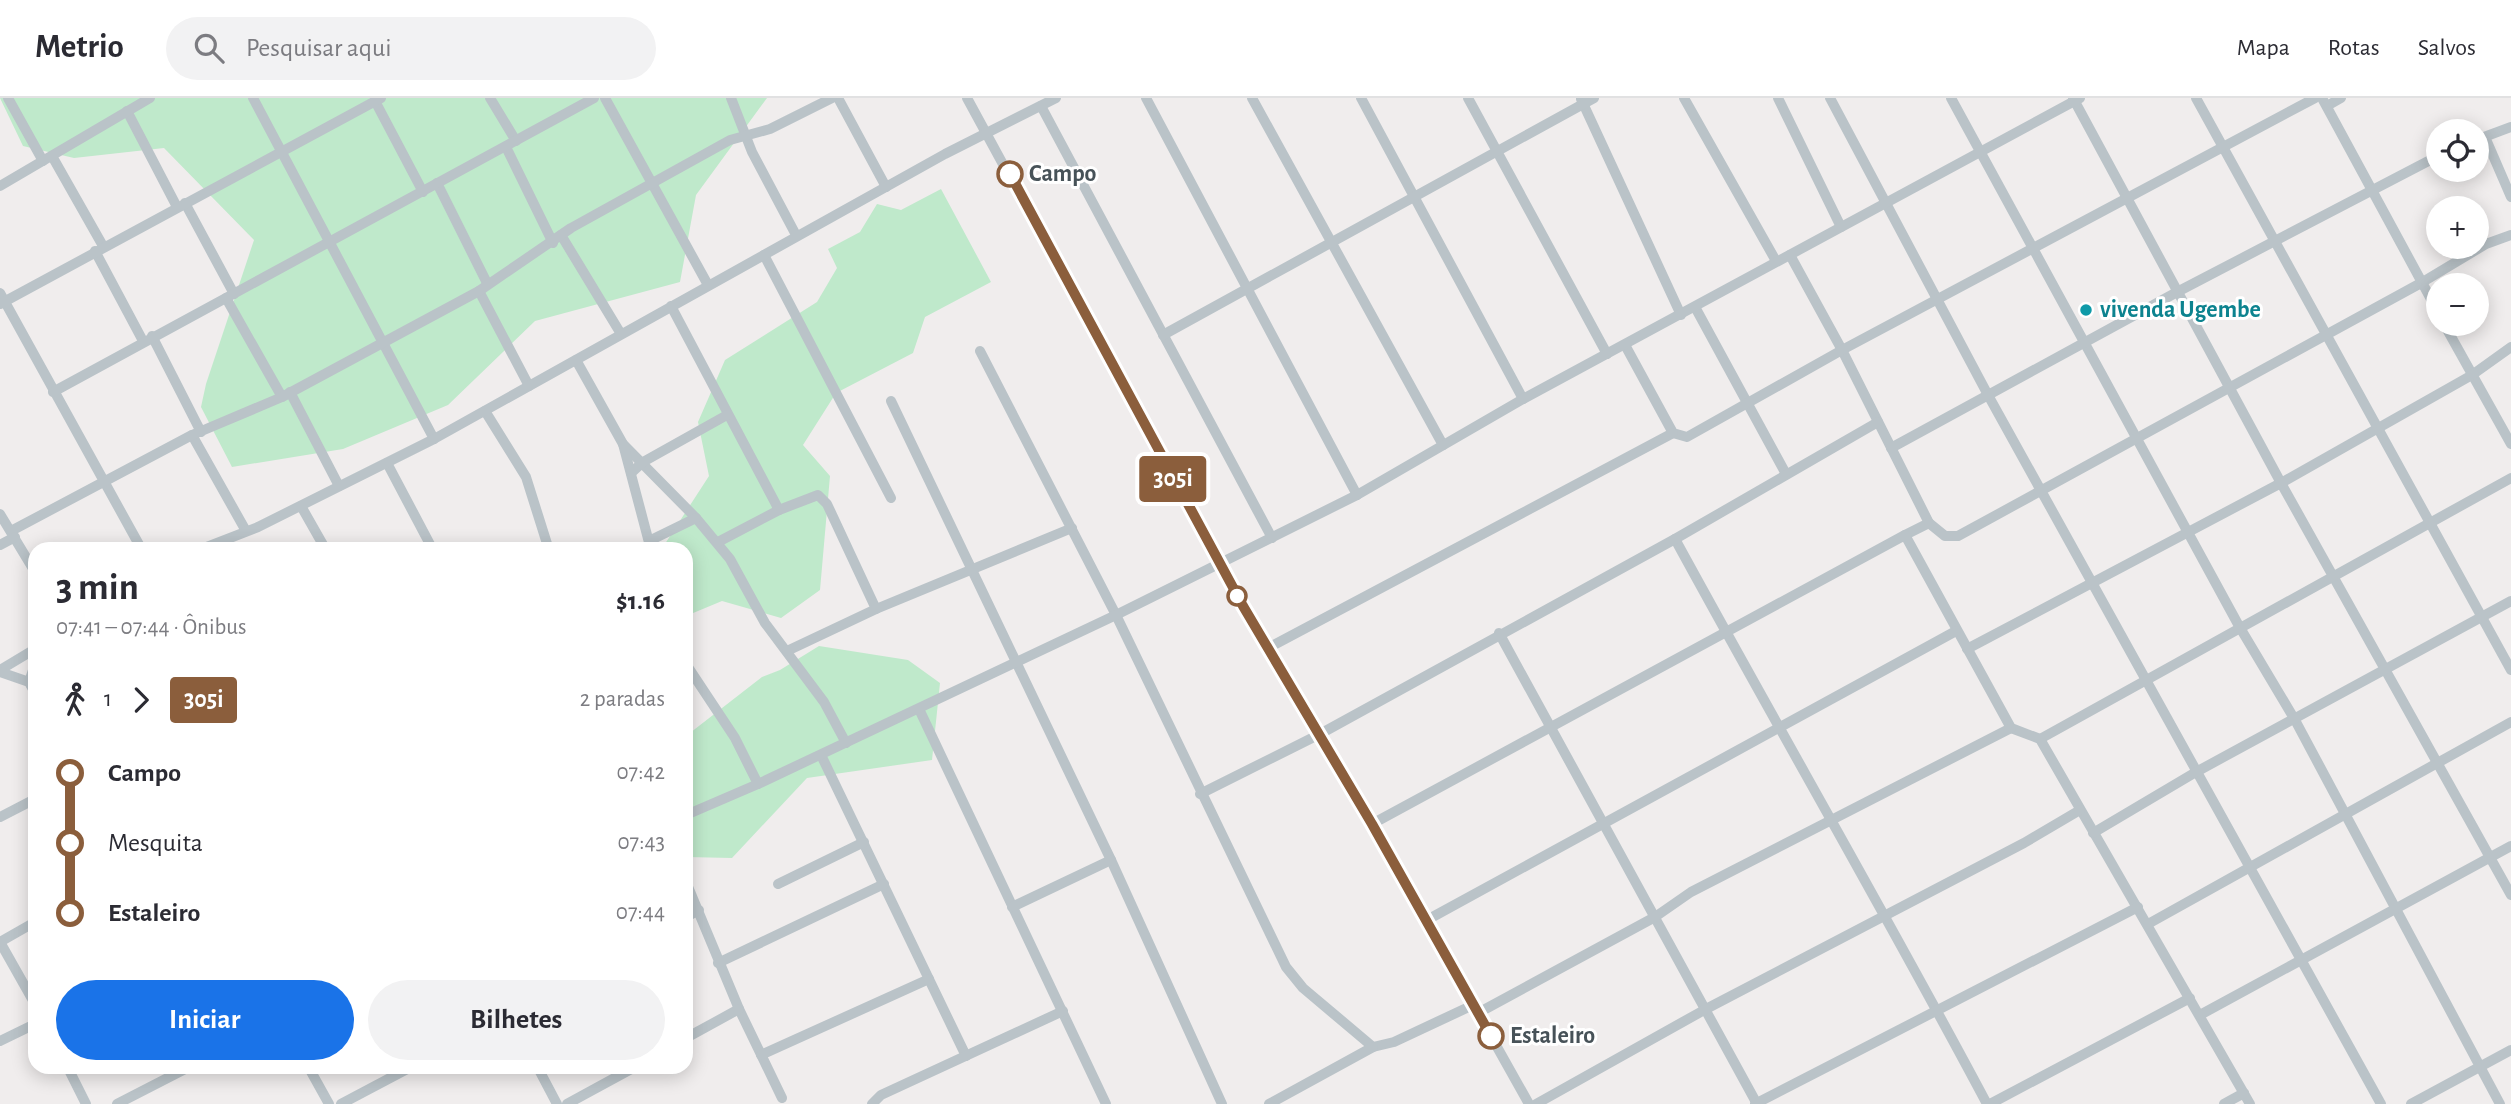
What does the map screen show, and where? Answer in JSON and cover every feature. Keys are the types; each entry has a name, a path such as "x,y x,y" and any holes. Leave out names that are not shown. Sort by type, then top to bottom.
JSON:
{"street":[{"path":"8,98 47,159 148,338 246,531"},
{"path":"0,186 130,105 150,98"},
{"path":"253,98 433,439"},
{"path":"490,98 557,239 621,334"},
{"path":"52,392 594,98"},
{"path":"605,98 708,285"},
{"path":"731,98 752,152 796,236"},
{"path":"967,98 1220,564 1427,920 1529,1104"},
{"path":"219,542 302,506 433,439 796,236 1056,98"},
{"path":"1146,98 1245,289 1357,495"},
{"path":"1252,98 1443,445"},
{"path":"1360,98 1523,399"},
{"path":"1468,98 1607,354"},
{"path":"1684,98 1776,261"},
{"path":"1778,98 1841,227"},
{"path":"1951,98 2239,626 2295,720 2500,1104"},
{"path":"2196,98 2511,670"},
{"path":"1268,648 1673,433 1687,437 2127,196 2315,98"},
{"path":"2342,98 2325,102 2426,292"},
{"path":"0,545 13,534 103,481 286,394 483,287 650,182 730,140 770,129 831,99 886,187"},
{"path":"693,812 758,785 1116,615 1357,495 1523,399 1776,261 1981,154 2076,99 2281,483 2511,895"},
{"path":"137,542 2,300 378,100 423,192"},
{"path":"1163,335 1498,153 1586,100 1681,315"},
{"path":"1835,100 1886,204 1988,396 2381,1104"},
{"path":"130,105 230,296 339,486"},
{"path":"1041,106 1272,538"},
{"path":"2489,135 2511,127"},
{"path":"2489,154 2511,197"},
{"path":"1891,448 2179,291 2426,162"},
{"path":"437,183 529,386"},
{"path":"1790,255 1842,350 1929,523 1945,536 1958,536 2421,283 2486,244 2511,234"},
{"path":"764,255 891,498"},
{"path":"671,306 779,509"},
{"path":"1695,307 1786,474"},
{"path":"2451,336 2511,444"},
{"path":"1625,345 1673,433"},
{"path":"1966,649 2281,483 2472,375 2511,346"},
{"path":"980,351 1116,615 1200,794 1286,967 1303,988 1373,1048"},
{"path":"576,360 623,444 649,542"},
{"path":"891,401 1111,860 1222,1104"},
{"path":"485,411 527,477 547,542"},
{"path":"631,473 643,462 727,415"},
{"path":"1200,794 1320,734 1499,633 1675,539 1878,422"},
{"path":"623,444 718,542 765,623 824,702 846,743"},
{"path":"387,463 429,542"},
{"path":"2040,739 2239,626 2511,478"},
{"path":"718,542 779,509 813,496 823,498 876,609"},
{"path":"302,506 322,542"},
{"path":"0,514 28,560"},
{"path":"655,542 696,519"},
{"path":"1372,824 1929,523"},
{"path":"786,651 876,609 1072,528"},
{"path":"1905,535 2011,728 2040,739 2250,1104"},
{"path":"1675,539 1989,1104 2190,998"},
{"path":"2093,832 2196,772 2511,601"},
{"path":"1427,920 1956,631"},
{"path":"1499,633 1756,1104 2138,907"},
{"path":"0,671 28,653"},
{"path":"0,671 28,682"},
{"path":"693,675 735,738 758,785"},
{"path":"919,709 1106,1104"},
{"path":"2148,924 2511,722"},
{"path":"1269,1104 1373,1048 1476,1009 1656,917 1691,892 2011,728"},
{"path":"821,755 966,1056"},
{"path":"0,817 28,803"},
{"path":"1536,1104 1706,1009 2012,849 2080,810"},
{"path":"778,884 864,842"},
{"path":"2200,1015 2511,846"},
{"path":"1012,907 1111,860"},
{"path":"719,963 884,884"},
{"path":"693,897 739,1009 782,1098"},
{"path":"693,913 699,910"},
{"path":"28,926 0,942 28,992"},
{"path":"761,1055 929,979"},
{"path":"693,1034 739,1009"},
{"path":"872,1104 881,1095 1063,1012"},
{"path":"0,1041 28,1027"},
{"path":"2411,1104 2511,1050"},
{"path":"71,1074 86,1104"},
{"path":"117,1104 175,1074"},
{"path":"312,1074 329,1104"},
{"path":"341,1104 398,1074"},
{"path":"541,1074 557,1104"},
{"path":"567,1104 622,1074"},
{"path":"2224,1104 2244,1093"}],"green space":[{"path":"0,98 767,98 696,195 680,282 535,321 448,405 343,449 232,467 201,407 206,384 254,240 164,148 74,158 23,146"},
{"path":"941,189 991,282 925,317 913,353 836,393 803,445 830,476 820,590 781,618 722,601 693,613 693,542 666,542 709,476 698,422 725,360 817,302 837,268 828,249 860,232 877,204 901,210"},
{"path":"819,646 908,660 940,683 932,760 807,778 732,858 693,857 693,731 762,677 780,670"}],"bus line":[{"name":"305i","path":"1010,174 1151,440 1243,606 1372,824 1491,1036"}],"place":[{"name":"Campo","path":"1010,174"},
{"name":"vivenda Ugembe","path":"2086,310"},
{"name":"Estaleiro","path":"1491,1036"}]}
